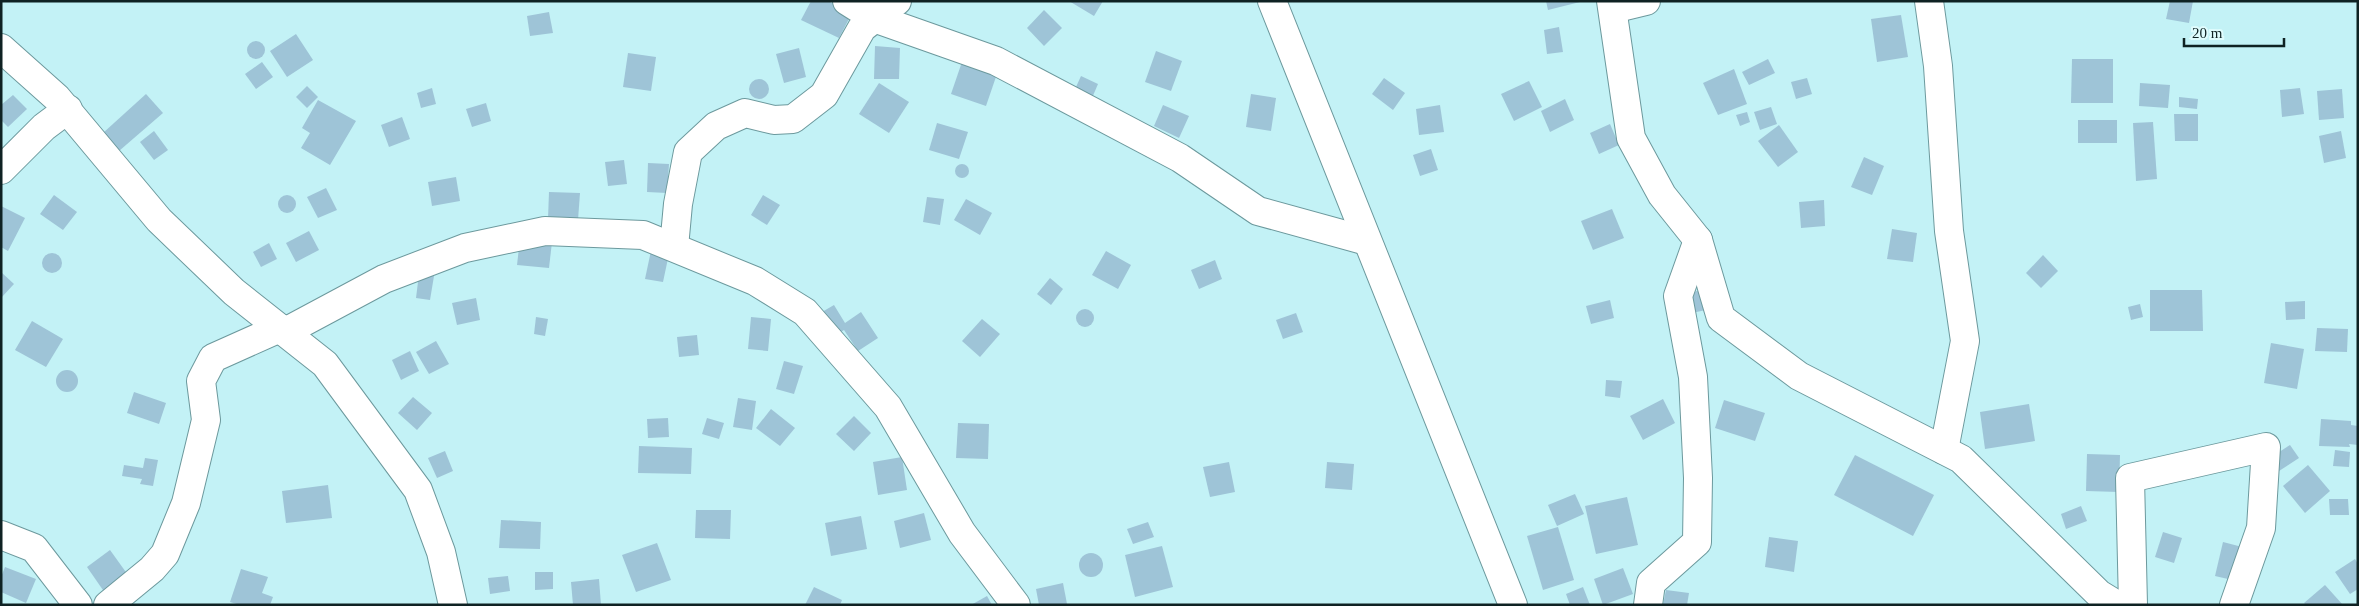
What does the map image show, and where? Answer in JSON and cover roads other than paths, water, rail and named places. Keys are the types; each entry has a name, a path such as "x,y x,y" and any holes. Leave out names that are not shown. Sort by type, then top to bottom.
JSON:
{"street":[{"path":"847,1 874,18 996,61 1180,158 1258,211 1367,241"},
{"path":"674,247 678,204 688,152 716,126 745,113 774,120 794,119 824,95 862,28 898,1"},
{"path":"1272,1 1513,605"},
{"path":"1646,1 1612,5 1631,138 1662,195 1698,240 1721,318 1799,376 1961,459 2099,594 2117,605"},
{"path":"1930,1 1938,66 1949,230 1965,341 1944,450"},
{"path":"1,48 68,109 159,220 234,292 324,364 418,490 441,552 453,605"},
{"path":"1,170 44,127 68,109"},
{"path":"108,605 152,569 165,554 186,502 206,420 201,381 213,358 282,330 384,279 474,246 545,230 643,235 755,281 806,312 888,407 962,533 1016,605"},
{"path":"1648,605 1651,583 1697,542 1698,478 1693,376 1678,296 1698,240"},
{"path":"2133,605 2130,478 2266,447 2261,528 2234,605"},
{"path":"1,535 34,548 78,605"}]}
